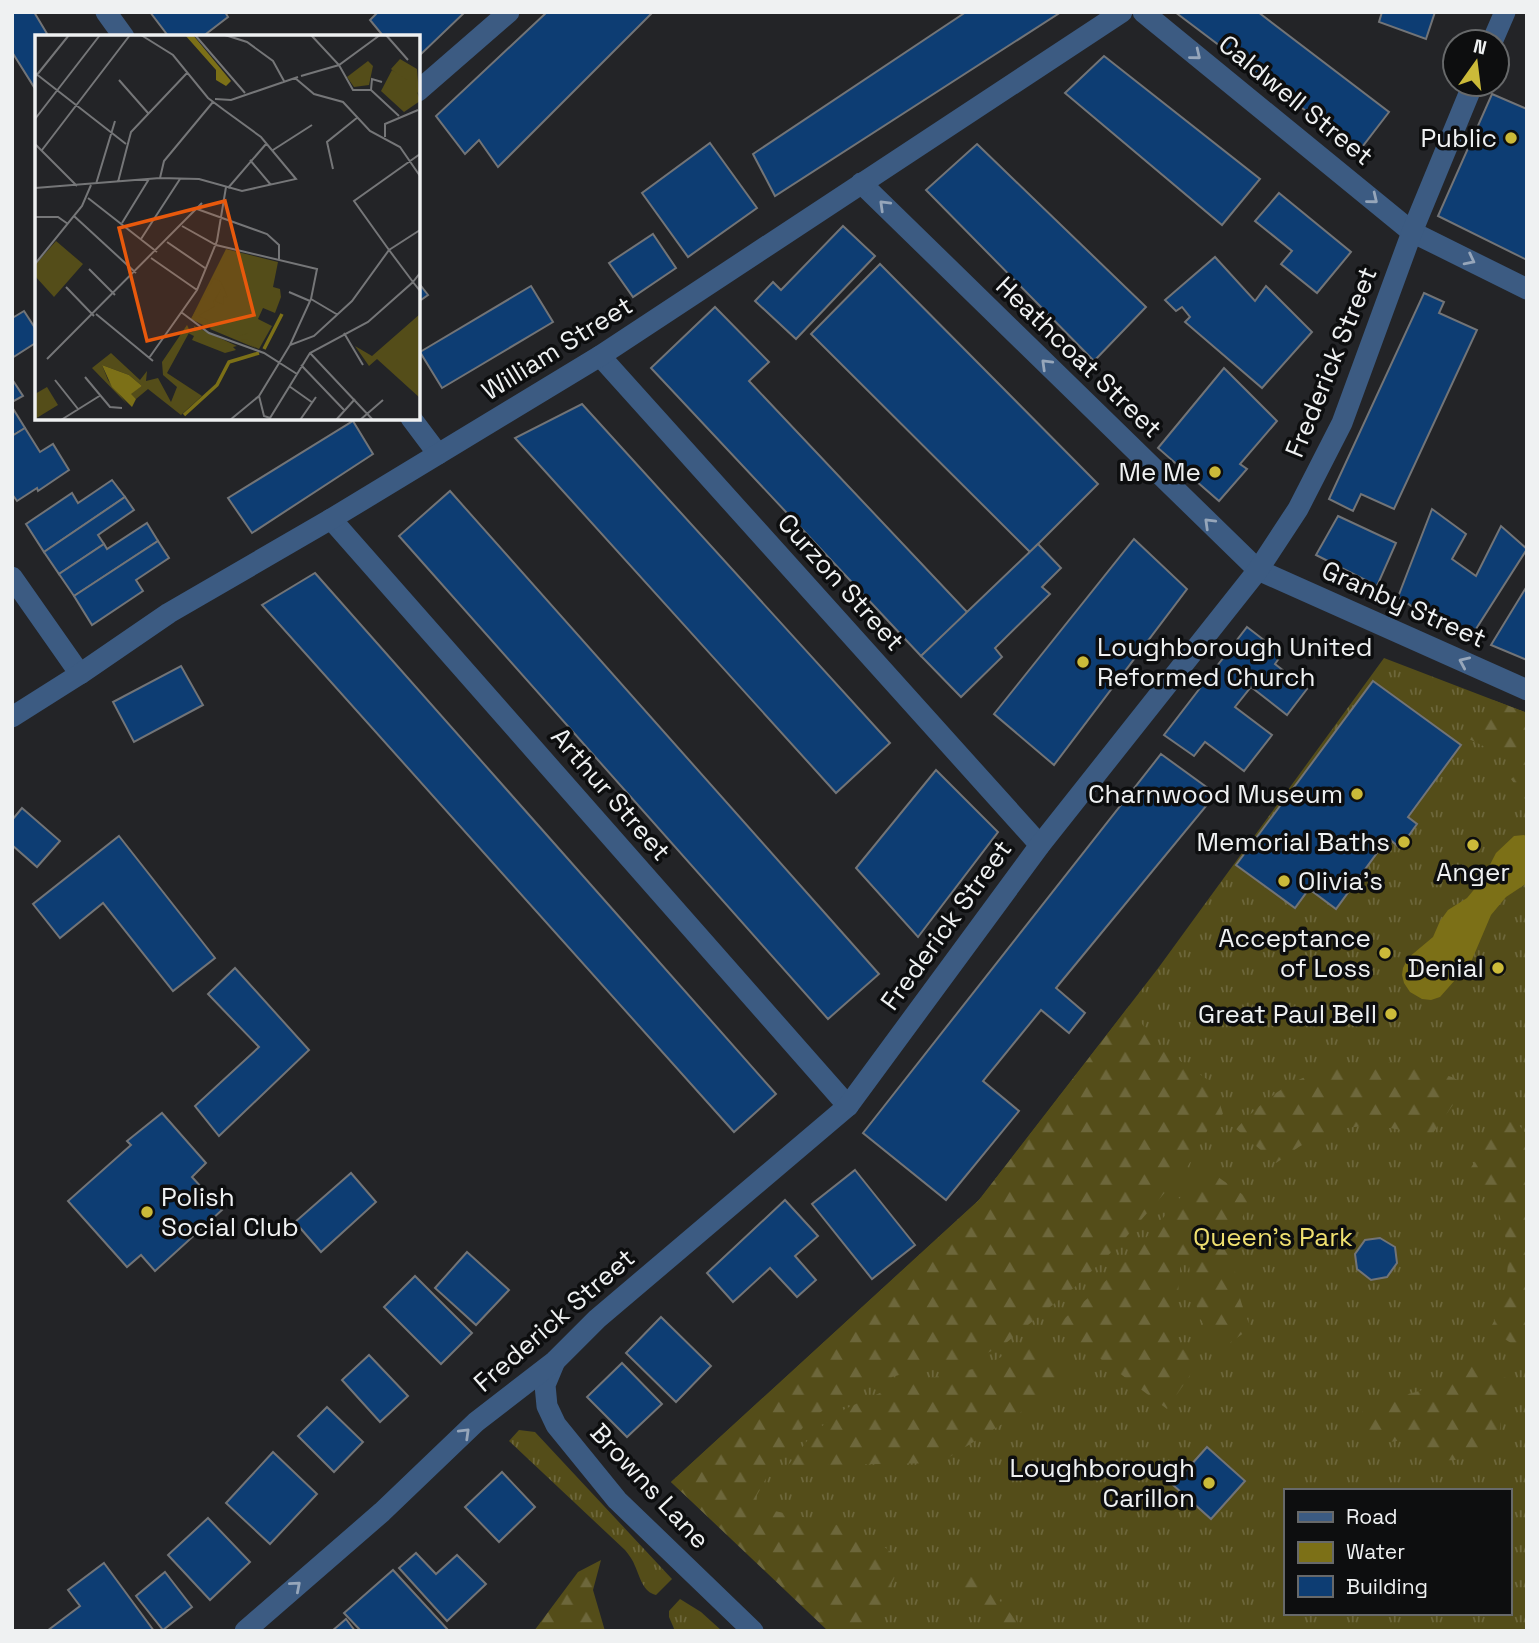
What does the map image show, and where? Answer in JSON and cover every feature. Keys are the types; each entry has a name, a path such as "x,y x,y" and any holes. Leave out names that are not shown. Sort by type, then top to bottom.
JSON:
{"street":[{"path":"106,12 123,35"},
{"path":"420,89 509,12"},
{"name":"William Street","path":"12,717 169,613 331,519 600,356 1122,12"},
{"name":"Caldwell Street","path":"1143,12 1412,232 1527,289"},
{"name":"Frederick Street","path":"245,1631 382,1512 476,1422 555,1361 597,1319 848,1106 1040,845 1258,570 1298,509 1342,423 1412,232 1468,98"},
{"name":"Heathcoat Street","path":"861,183 1258,570"},
{"name":"Curzon Street","path":"600,356 1040,845"},
{"path":"412,420 438,454"},
{"name":"Arthur Street","path":"331,519 848,1106"},
{"name":"Granby Street","path":"1258,570 1527,690"},
{"path":"12,577 80,674"},
{"name":"Browns Lane","path":"555,1361 545,1385 547,1406 555,1425 617,1500 753,1631"}],"green space":[{"name":"Queen's Park","path":"1384,658 1527,713 1527,1631 831,1631 671,1482 979,1200 1159,967"},
{"path":"1493,700 1527,713 1527,802 1511,779 1526,767 1469,739"},
{"path":"1129,1006 1158,1046 1214,1084 1223,1114 1212,1122 1188,1166 1121,1243 1076,1286 1001,1347 968,1361 926,1367 875,1382 838,1398 805,1425 775,1462 757,1495 756,1507 835,1524 886,1548 902,1562 869,1631 828,1631 671,1482 979,1200"},
{"path":"1365,1063 1415,1066 1467,1085 1428,1140 1386,1127 1341,1129 1313,1139 1276,1163 1236,1129 1268,1099 1291,1084 1317,1072"},
{"path":"1507,1113 1527,1135 1527,1354 1490,1329 1503,1298 1508,1265 1507,1249 1500,1217 1493,1201 1470,1169"},
{"path":"1211,1172 1249,1199 1238,1234 1235,1264 1239,1294 1251,1328 1218,1351 1199,1316 1188,1258 1181,1258 1174,1341 1192,1357 1195,1368 1167,1409 1058,1324 1131,1256 1200,1174"},
{"path":"1031,1338 1071,1372 1048,1395 940,1463 826,1465 804,1478 786,1468 814,1432 845,1409 882,1392 973,1369 1006,1355"},
{"path":"1469,1357 1513,1382 1501,1419 1498,1446 1467,1457 1443,1460 1415,1438 1384,1443 1363,1441 1362,1399 1393,1397 1421,1390 1446,1378"},
{"path":"519,1430 535,1432 672,1579 656,1595 645,1587 625,1550 509,1441"},
{"path":"601,1560 593,1590 605,1631 534,1631 578,1572"},
{"path":"963,1566 978,1575 1017,1621 1020,1631 1000,1631 959,1583 955,1571"},
{"path":"680,1599 701,1612 722,1631 675,1631 669,1611"}],"water":[{"path":"1514,836 1527,837 1527,883 1506,897 1491,915 1471,962 1440,997 1422,999 1410,992 1402,975 1408,958 1433,937 1448,910 1467,898 1482,880 1496,853"}],"building":[{"path":"12,12 34,12 48,35 35,35 34,87 12,52"},
{"path":"150,12 225,12 228,17 205,35 167,35"},
{"path":"378,12 465,12 420,55 420,35 382,35 370,20"},
{"path":"547,12 653,12 498,167 479,140 465,154 436,116"},
{"path":"966,12 1061,12 775,196 753,154"},
{"path":"1175,12 1258,12 1389,112 1359,151"},
{"path":"1382,12 1435,12 1426,39 1379,22"},
{"path":"1104,56 1260,179 1222,225 1065,93"},
{"path":"1490,98 1501,98 1527,109 1527,260 1438,216"},
{"path":"710,143 757,208 688,257 642,193"},
{"path":"977,144 1146,307 1094,361 926,190"},
{"path":"1279,193 1351,252 1317,293 1281,264 1292,251 1255,221"},
{"path":"843,226 875,256 796,339 755,301 773,282 781,290"},
{"path":"653,234 676,268 633,297 609,263"},
{"path":"1215,257 1255,301 1266,286 1312,332 1262,388 1185,322 1190,317 1182,307 1176,311 1165,300"},
{"path":"880,264 1098,484 1030,552 811,334"},
{"path":"420,285 428,295 420,301"},
{"path":"531,286 553,322 442,388 420,352"},
{"path":"1424,293 1444,302 1439,313 1477,330 1394,509 1361,494 1353,511 1329,499"},
{"path":"715,307 769,362 749,381 968,613 921,656 651,368"},
{"path":"24,311 35,328 35,343 12,358 12,314 14,317"},
{"path":"1224,368 1277,421 1240,464 1247,469 1219,501 1158,448"},
{"path":"12,379 23,396 12,402"},
{"path":"582,404 890,743 836,793 515,438"},
{"path":"12,407 25,428 12,436"},
{"path":"353,421 373,454 252,533 228,498"},
{"path":"25,428 40,452 53,444 69,470 38,491 37,488 17,501 12,494 12,436"},
{"path":"112,480 125,497 44,552 26,524 72,493 78,503"},
{"path":"450,491 879,974 828,1019 399,536"},
{"path":"125,497 134,510 98,535 104,544 59,574 44,552"},
{"path":"1432,509 1466,534 1452,559 1476,576 1501,526 1527,549 1467,643 1398,597"},
{"path":"1338,516 1396,543 1377,586 1316,555"},
{"path":"147,523 158,541 74,596 59,574 104,544 107,549"},
{"name":"Loughborough United Reformed Church","path":"1134,539 1187,589 1054,765 994,714"},
{"path":"158,541 169,558 136,580 143,591 92,625 74,596"},
{"path":"1038,544 1061,568 1042,587 1050,594 995,648 1002,657 961,697 921,656"},
{"path":"315,573 776,1094 734,1132 262,605"},
{"path":"1527,586 1527,660 1491,645"},
{"path":"1247,627 1282,654 1275,664 1307,689 1287,715 1251,687 1235,707 1272,735 1244,771 1205,742 1194,756 1164,735"},
{"path":"181,666 203,705 134,742 113,702"},
{"name":"Charnwood Museum","path":"1373,681 1461,745 1408,817 1417,824 1400,848 1388,838 1336,909 1309,889 1295,908 1236,865"},
{"path":"1161,754 1216,794 1056,988 1085,1013 1069,1033 1041,1010 983,1081 1019,1111 946,1200 863,1133"},
{"path":"936,770 998,832 918,937 856,868"},
{"path":"22,808 60,841 37,867 12,845 12,820"},
{"path":"119,836 215,958 173,991 103,903 60,938 33,904"},
{"path":"235,968 309,1050 219,1136 195,1106 259,1047 208,994"},
{"path":"162,1113 206,1163 192,1177 222,1210 155,1271 141,1255 127,1267 68,1201 131,1145 127,1141"},
{"path":"855,1170 915,1245 872,1279 812,1204"},
{"path":"351,1173 376,1202 321,1252 295,1222"},
{"path":"785,1200 818,1236 795,1256 816,1280 797,1297 770,1268 733,1302 707,1273"},
{"path":"1380,1238 1395,1247 1397,1263 1387,1277 1371,1280 1357,1269 1355,1254 1365,1240"},
{"path":"467,1252 509,1290 476,1325 435,1288"},
{"path":"415,1276 472,1333 441,1364 384,1307"},
{"path":"661,1317 711,1366 676,1402 626,1353"},
{"path":"369,1355 408,1396 380,1422 342,1380"},
{"path":"622,1363 662,1404 627,1437 587,1397"},
{"path":"327,1407 363,1442 334,1472 298,1436"},
{"name":"Loughborough Carillon","path":"1207,1447 1245,1481 1211,1519 1173,1485"},
{"path":"273,1452 317,1494 270,1544 226,1503"},
{"path":"502,1472 535,1507 499,1542 465,1507"},
{"path":"208,1518 250,1562 210,1600 168,1555"},
{"path":"416,1553 436,1574 457,1555 486,1584 447,1621 399,1568"},
{"path":"104,1563 154,1631 47,1631 80,1606 68,1590"},
{"path":"393,1570 449,1631 361,1631 344,1613"},
{"path":"165,1572 192,1607 163,1630 136,1596"},
{"path":"346,1619 355,1631 332,1631"}],"place":[{"name":"Public","path":"1511,138"},
{"name":"Me Me","path":"1215,472"},
{"name":"Loughborough United Reformed Church","path":"1083,662"},
{"name":"Charnwood Museum","path":"1357,794"},
{"name":"Memorial Baths","path":"1404,842"},
{"name":"Anger","path":"1473,845"},
{"name":"Olivia's","path":"1284,881"},
{"name":"Acceptance of Loss","path":"1385,953"},
{"name":"Denial","path":"1498,968"},
{"name":"Great Paul Bell","path":"1391,1014"},
{"name":"Polish Social Club","path":"147,1212"},
{"name":"Loughborough Carillon","path":"1209,1483"}]}
